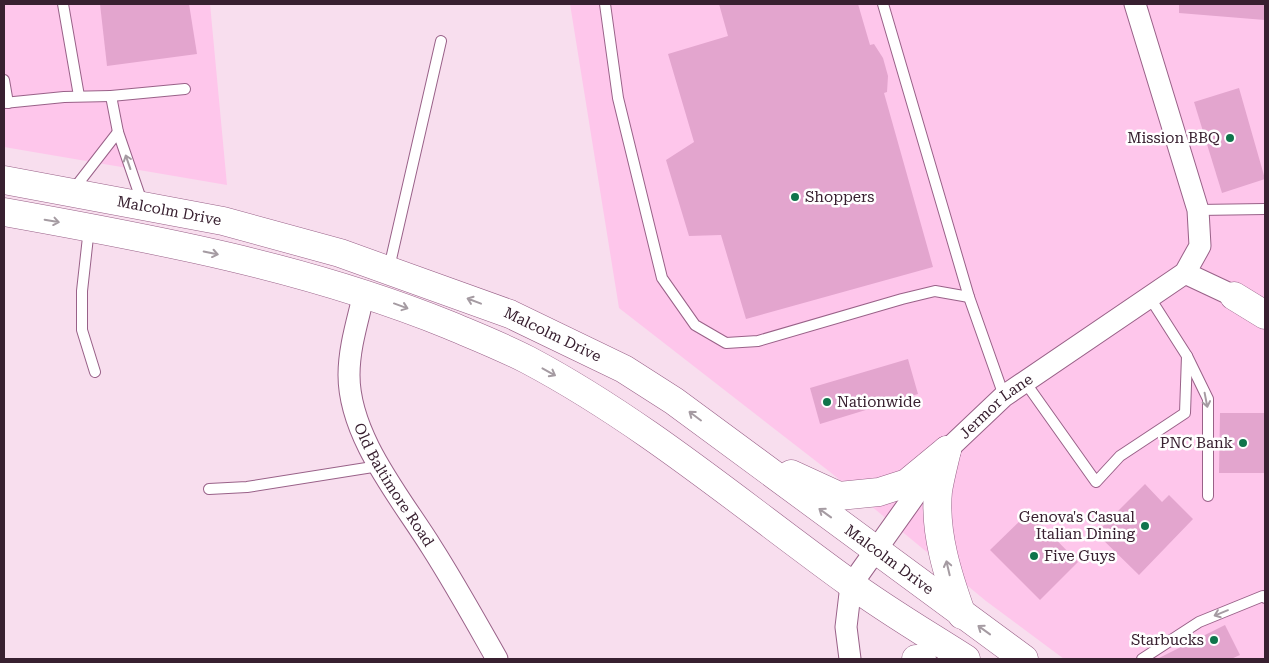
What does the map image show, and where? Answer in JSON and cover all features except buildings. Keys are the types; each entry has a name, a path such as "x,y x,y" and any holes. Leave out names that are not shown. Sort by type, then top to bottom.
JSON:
{"main road":[{"name":"Malcolm Drive","path":"4,180 232,224 340,253 510,314 624,369 674,401 1024,659"},
{"name":"Malcolm Drive","path":"4,212 300,273 364,293 483,339 526,359 588,393 647,434 851,585 966,659"},
{"path":"1234,296 1265,292"},
{"path":"1234,296 1265,315"},
{"path":"756,462 797,476 839,496 878,492 907,483 947,450"},
{"path":"947,450 938,491 938,526 952,585 962,615"},
{"path":"916,659 922,659"}],"street":[{"name":"Jermor Lane","path":"851,585 947,450 1004,396 1185,273 1200,246 1198,210 1135,4"},
{"path":"1185,273 1234,296"},
{"name":"Old Baltimore Road","path":"364,293 353,338 349,376 355,411 379,466 432,548 497,659"},
{"path":"850,659 846,627 851,585"}],"lane":[{"path":"63,4 78,96"},
{"path":"605,4 618,98 662,278 695,325 726,343 758,341 902,298 935,291 969,297"},
{"path":"883,4 969,297 1004,396"},
{"path":"389,269 441,41"},
{"path":"4,80 6,103 185,89"},
{"path":"111,96 118,132 144,208"},
{"path":"70,194 118,132"},
{"path":"1198,210 1265,209"},
{"path":"89,228 82,292 82,330 95,372"},
{"path":"1150,298 1187,356 1208,399 1208,496"},
{"path":"1025,382 1096,482 1120,456 1185,413 1187,356"},
{"path":"209,489 247,486 379,466"},
{"path":"1142,659 1199,622 1263,596 1265,598"}],"shaded area":[{"path":"4,4 210,4 227,185 4,147"},
{"path":"570,4 1265,4 1265,659 1064,659 986,601 830,472 619,308"}],"place":[{"name":"Mission BBQ","path":"1230,138"},
{"name":"Shoppers","path":"795,197"},
{"name":"Nationwide","path":"827,402"},
{"name":"PNC Bank","path":"1243,443"},
{"name":"Genova's Casual Italian Dining","path":"1145,526"},
{"name":"Five Guys","path":"1034,556"},
{"name":"Starbucks","path":"1214,640"}]}
